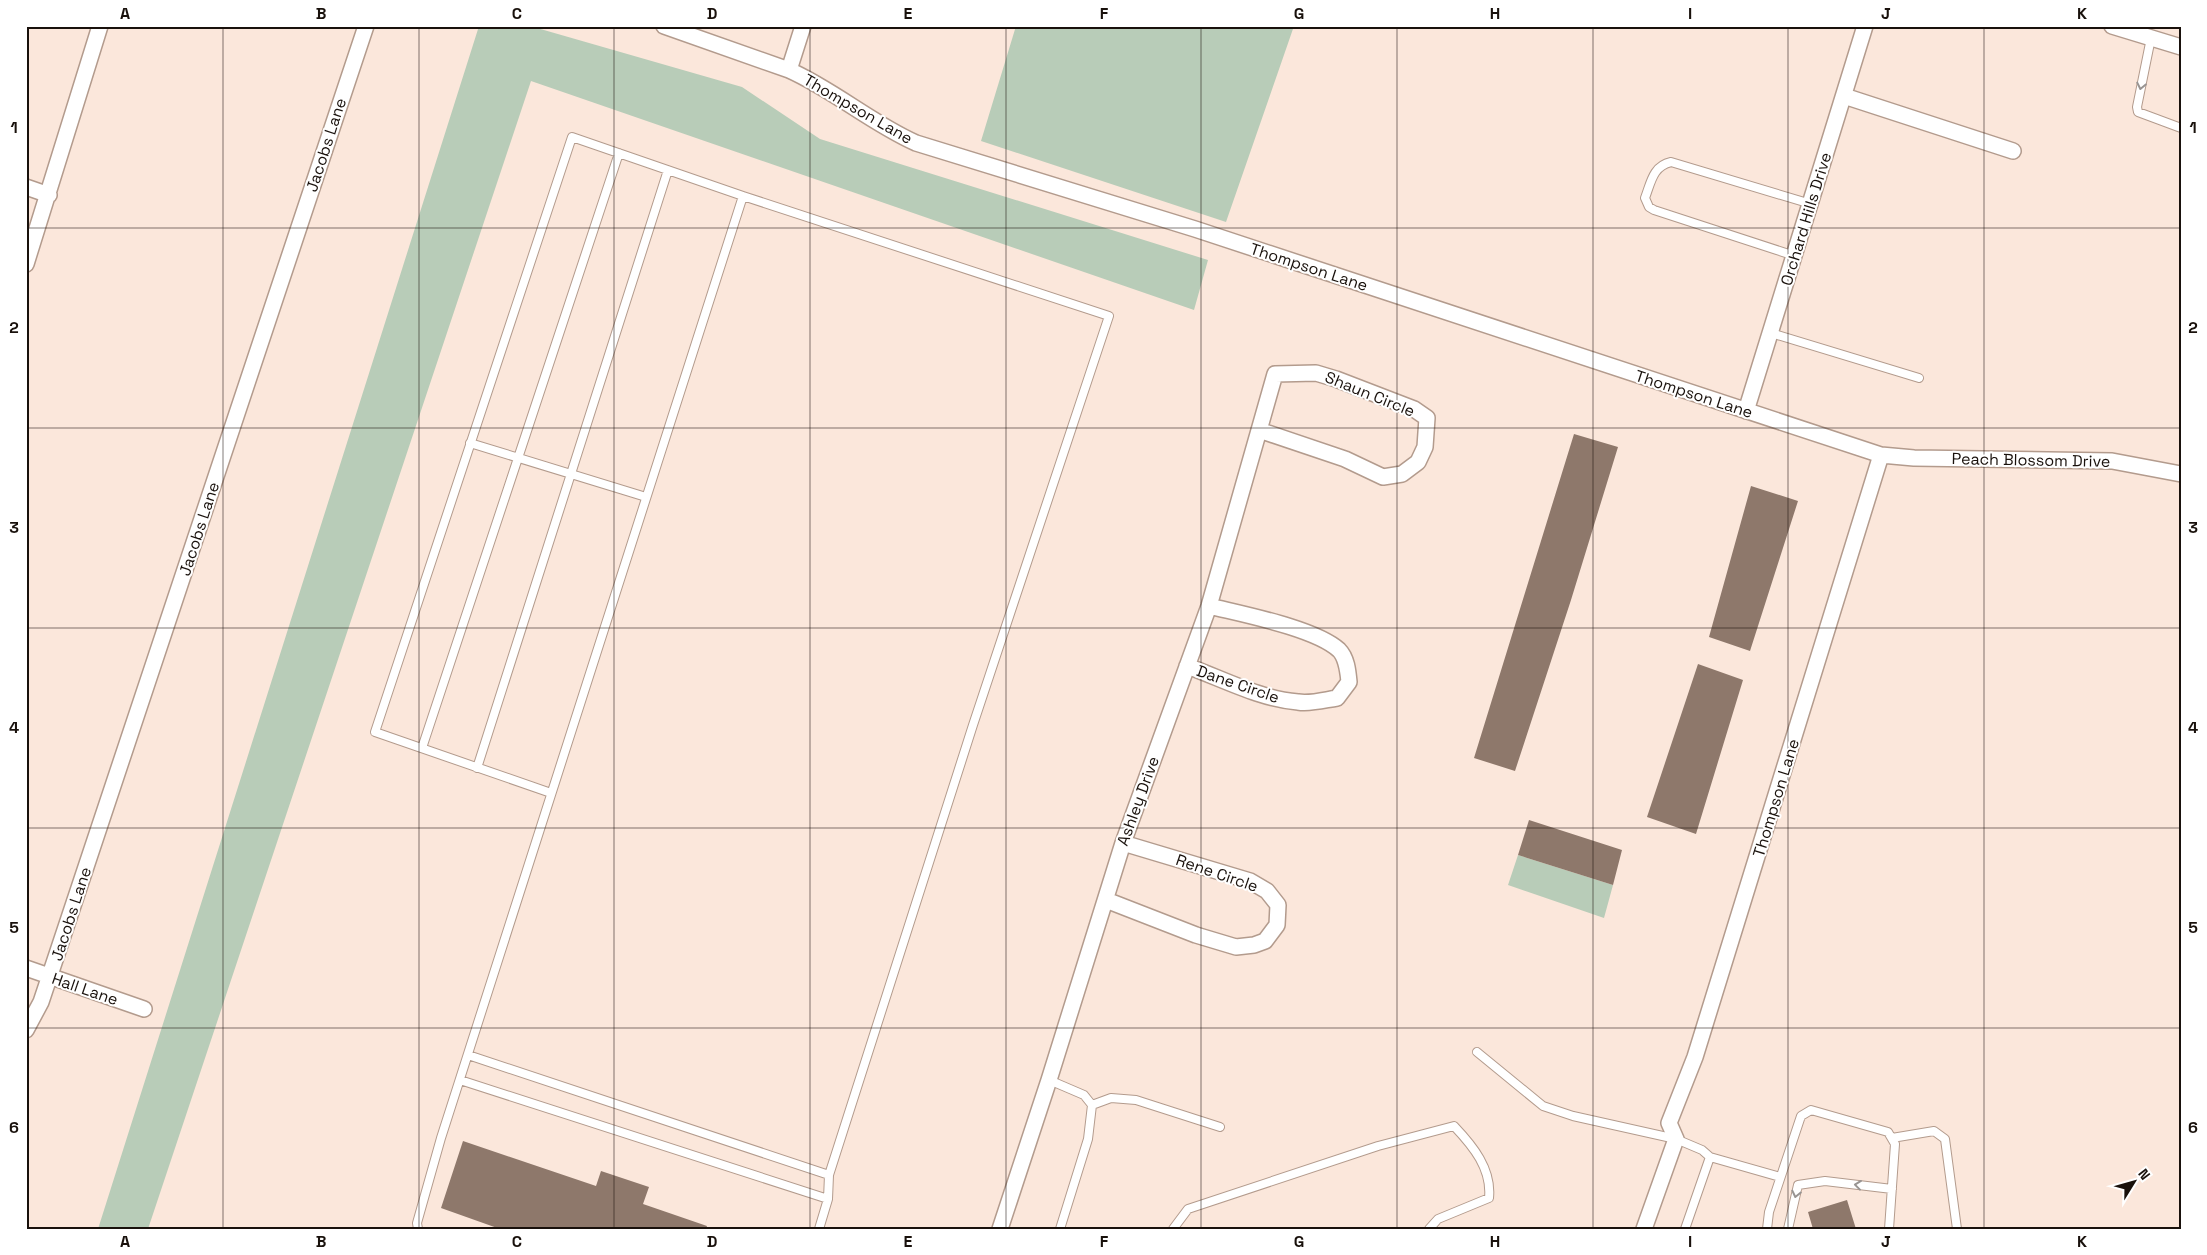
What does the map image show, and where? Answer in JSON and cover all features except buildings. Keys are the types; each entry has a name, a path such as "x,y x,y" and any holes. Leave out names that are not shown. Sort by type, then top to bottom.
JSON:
{"street":[{"path":"26,264 100,26"},
{"name":"Jacobs Lane","path":"26,1030 41,1002 50,977 366,26"},
{"path":"664,26 789,70"},
{"name":"Thompson Lane","path":"802,26 789,70 815,82 877,123 916,143 1195,229 1880,455 1703,1030 1670,1122 1676,1139 1644,1229"},
{"name":"Orchard Hills Drive","path":"1746,412 1865,26"},
{"path":"2114,27 2181,47"},
{"path":"1844,96 2013,151"},
{"path":"26,187 49,195"},
{"name":"Shaun Circle","path":"1259,430 1345,459 1383,477 1402,474 1418,462 1426,447 1427,418 1414,410 1316,373 1275,374"},
{"name":"Ashley Drive","path":"1000,1229 1123,843 1209,606 1275,374"},
{"name":"Peach Blossom Drive","path":"1880,455 1914,458 2112,461 2181,474"},
{"name":"Dane Circle","path":"1187,666 1268,697 1298,702 1312,703 1337,698 1348,682 1347,665 1339,650 1318,638 1298,629 1209,606"},
{"name":"Rene Circle","path":"1106,900 1196,936 1236,947 1254,945 1265,941 1277,925 1278,906 1267,891 1250,881 1123,843"},
{"name":"Hall Lane","path":"26,968 144,1009"}],"lane":[{"path":"2152,38 2137,107 2138,112 2181,128"},
{"path":"552,793 374,732 572,137 743,196 1109,316 973,725 829,1175 828,1199 819,1229"},
{"path":"422,748 618,153"},
{"path":"1795,256 1654,210 1649,207 1645,198 1655,171 1662,164 1671,162 1811,204"},
{"path":"477,768 668,170"},
{"path":"418,1229 417,1223 438,1148 743,196"},
{"path":"1771,333 1919,378"},
{"path":"470,443 646,497"},
{"path":"1476,1052 1544,1106 1573,1116 1676,1139 1702,1150 1710,1157 1780,1177"},
{"path":"468,1055 829,1175"},
{"path":"460,1080 828,1199"},
{"path":"1049,1080 1084,1095 1092,1105 1088,1139 1060,1229"},
{"path":"1092,1105 1112,1098 1136,1100 1220,1127"},
{"path":"1767,1229 1769,1212 1801,1116 1811,1110 1888,1132 1896,1144 1889,1229"},
{"path":"1173,1229 1188,1210 1378,1146 1454,1126 1474,1148 1490,1184 1489,1198 1438,1219 1429,1229"},
{"path":"1892,1138 1934,1131 1945,1139 1957,1229"},
{"path":"1685,1229 1710,1157"},
{"path":"1788,1229 1798,1185 1825,1181 1892,1189"}],"green space":[{"path":"479,26 530,26 742,87 820,139 1208,260 1194,310 531,81 148,1229 98,1229"},
{"path":"1016,26 1294,26 1226,222 981,141"},
{"path":"1518,855 1613,885 1604,918 1508,885"}]}
